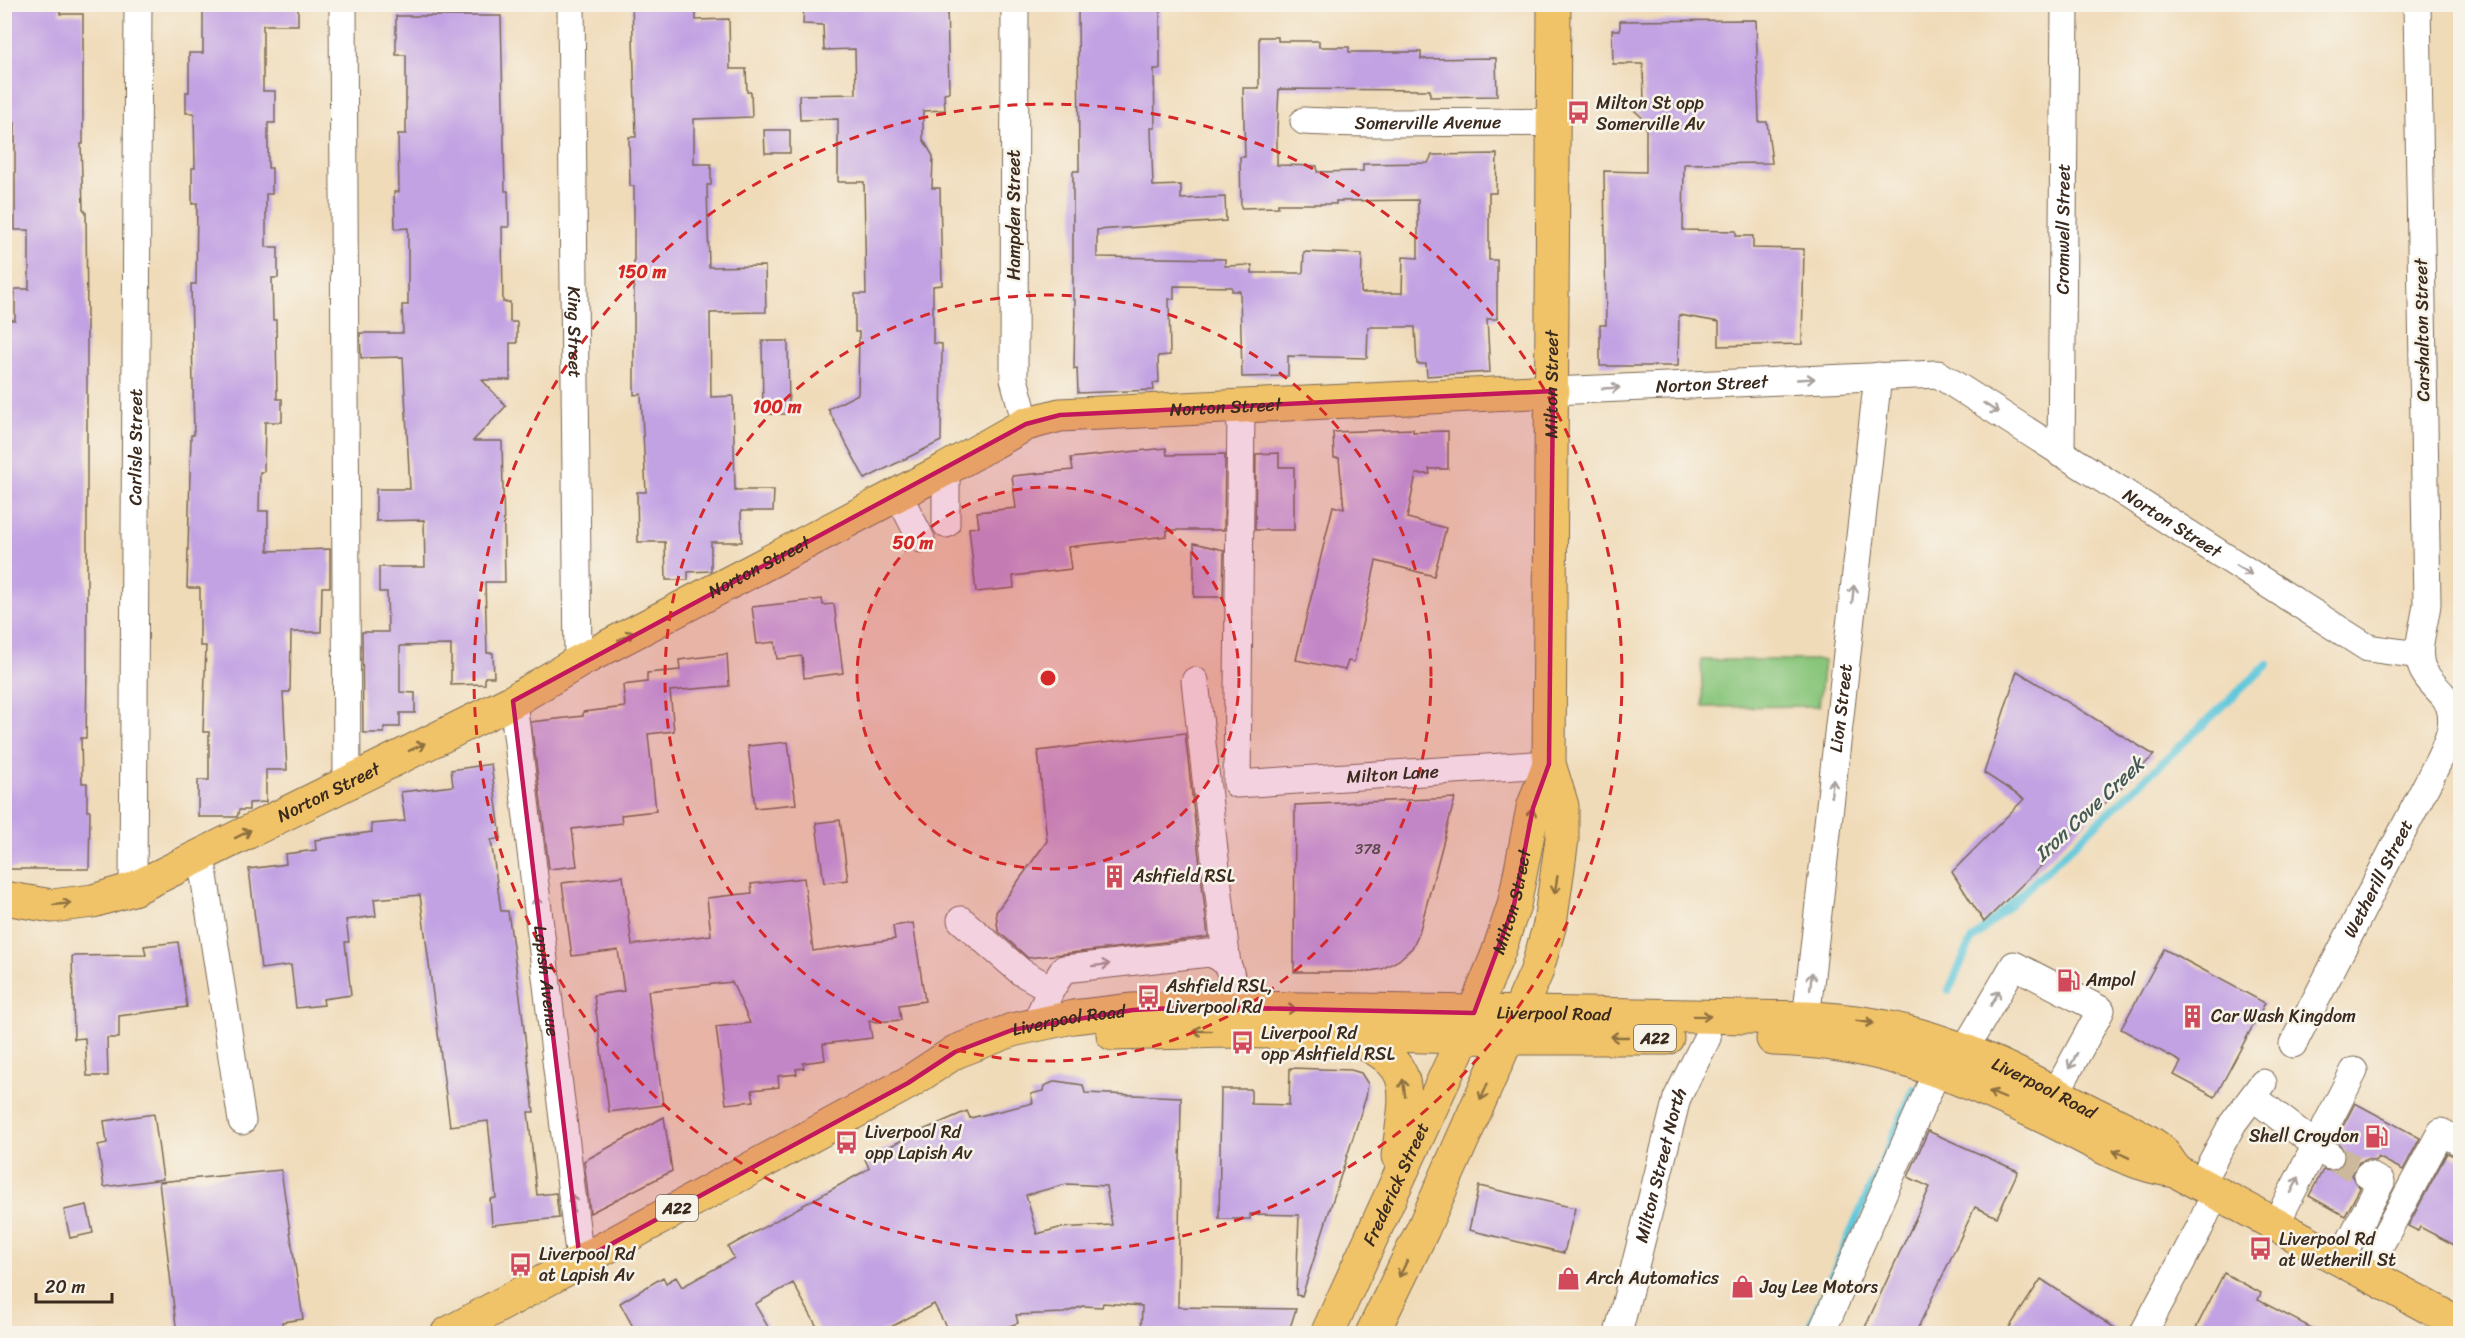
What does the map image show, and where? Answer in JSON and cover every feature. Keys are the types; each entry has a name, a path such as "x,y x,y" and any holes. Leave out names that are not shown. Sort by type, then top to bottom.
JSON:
{"main road":[{"name":"Milton Street","path":"1512,1025 1541,954 1550,924 1558,878 1562,806 1549,764 1554,4"},
{"name":"Norton Street","path":"4,898 52,906 93,901 133,889 347,781 513,701 578,662 946,469 1026,424 1060,415 1241,408 1553,391"},
{"name":"Milton Street","path":"1469,1025 1514,906 1533,808 1549,764"},
{"name":"Liverpool Road","path":"447,1334 908,1083 955,1052 1012,1030 1133,1010 1232,1008 1469,1025 1805,1029"},
{"name":"Liverpool Road","path":"1512,1025 1707,1038 1862,1021 1894,1027 1950,1060 2049,1105 2150,1168 2197,1183 2460,1324"},
{"name":"Liverpool Road","path":"908,1083 1037,1045 1086,1036 1141,1032 1216,1031 1344,1035 1469,1025"},
{"name":"Frederick Street","path":"1327,1334 1469,1025"},
{"path":"1372,1334 1428,1218 1512,1025"},
{"path":"1344,1035 1380,1051 1400,1070 1405,1082 1406,1096 1394,1187"}],"street":[{"name":"Carlisle Street","path":"133,889 138,4"},
{"path":"343,4 347,781"},
{"name":"King Street","path":"571,4 578,662"},
{"name":"Hampden Street","path":"1015,4 1014,379 1026,424"},
{"name":"Cromwell Street","path":"2061,454 2066,4"},
{"name":"Carshalton Street","path":"2417,4 2427,604 2419,655"},
{"name":"Somerville Avenue","path":"1304,121 1361,124 1474,121 1553,123"},
{"name":"Norton Street","path":"1553,391 1938,374 2368,648 2419,655"},
{"name":"Lion Street","path":"1805,1029 1878,376"},
{"name":"Milton Lane","path":"1241,408 1237,783 1549,764"},
{"path":"946,469 946,524"},
{"path":"898,494 921,539"},
{"name":"Wetherill Street","path":"2293,1044 2449,739 2452,724 2451,710 2446,698 2422,669 2419,655"},
{"path":"1195,681 1227,965"},
{"name":"Lapish Avenue","path":"513,701 580,1261"},
{"path":"201,856 242,1120"},
{"path":"961,920 1021,972 1058,979 1209,953 1222,957 1230,969 1232,1008"},
{"path":"1821,1334 1950,1060 2014,965 2101,1010 2049,1105"},
{"path":"1035,1025 1058,979"},
{"name":"Milton Street North","path":"1618,1334 1677,1098 1707,1038"},
{"path":"2275,1225 2323,1151 2354,1071"},
{"path":"2143,1334 2200,1227 2197,1183 2233,1123 2258,1090 2323,1151"},
{"path":"2352,1266 2441,1132 2460,1142"},
{"path":"2352,1266 2374,1178"}],"highlighted area":[{"path":"1553,391 1549,764 1533,808 1514,905 1474,1013 1197,1007 1133,1010 1012,1030 955,1052 908,1083 580,1261 513,701 1026,424 1060,415"}],"green space":[{"path":"1701,660 1824,660 1819,706 1703,707"}],"building":[{"path":"4,4 60,4 60,14 83,14 83,144 81,144 83,209 86,212 87,667 86,738 81,738 82,783 87,783 87,811 90,811 89,869 4,869 4,745 7,745 4,504 8,504 4,320 15,320 15,289 29,289 29,230 15,230 15,123 5,123"},
{"path":"203,4 298,4 298,25 263,25 263,91 275,91 275,123 268,123 268,168 272,168 272,194 266,194 266,247 278,247 278,278 272,278 273,320 276,320 277,399 282,399 282,422 265,422 264,472 260,472 259,511 268,511 268,551 330,549 330,587 322,587 321,632 291,632 290,692 283,692 287,770 266,770 266,802 249,803 249,810 239,810 237,817 198,817 198,780 209,780 209,732 203,732 206,646 200,646 200,588 187,588 191,435 194,435 191,284 196,284 197,203 192,204 192,168 195,168 194,113 186,113 186,92 189,92 189,53 203,53"},
{"path":"632,4 696,4 696,20 729,19 730,69 746,69 747,92 751,92 752,117 694,119 694,164 711,164 711,185 707,185 709,267 765,266 766,312 710,313 711,397 733,396 735,490 774,490 773,511 741,511 742,542 711,542 711,571 688,572 688,580 666,580 665,542 638,542 637,492 646,492 641,394 634,395 634,186 630,186 629,137 636,137"},
{"path":"804,4 947,4 949,92 944,93 945,110 923,111 923,139 933,156 932,188 940,188 942,285 933,286 933,343 942,344 941,441 865,479 828,409 858,394 859,332 855,332 855,294 866,294 864,182 838,182 838,119 800,120 799,95 856,94 855,49 824,50 823,25 803,24"},
{"path":"1078,4 1160,4 1160,69 1154,69 1155,128 1151,128 1153,186 1181,185 1181,199 1225,197 1226,221 1097,230 1097,257 1225,259 1225,266 1252,265 1252,273 1303,273 1304,252 1362,254 1361,293 1402,293 1403,257 1418,258 1418,200 1336,201 1336,204 1278,204 1278,207 1241,208 1240,157 1245,157 1243,88 1259,88 1259,37 1278,37 1278,41 1319,41 1319,47 1349,47 1349,52 1421,52 1421,59 1496,58 1497,96 1430,97 1430,90 1279,89 1277,130 1277,165 1317,166 1317,172 1363,171 1363,164 1428,163 1432,155 1497,154 1496,193 1489,193 1489,260 1497,260 1497,319 1487,319 1490,372 1427,376 1426,364 1417,364 1415,327 1368,327 1367,358 1288,356 1288,376 1242,377 1240,291 1232,291 1232,287 1174,286 1174,299 1169,299 1170,355 1158,356 1159,382 1153,383 1154,390 1078,393 1077,368 1074,369 1073,171 1079,171"},
{"path":"396,16 501,16 505,191 508,191 509,227 502,227 503,302 510,302 510,322 517,322 517,343 510,343 510,380 482,380 506,406 473,441 502,441 505,582 485,582 487,653 493,653 494,677 485,677 485,684 451,685 451,645 400,646 400,692 415,693 415,713 400,713 400,727 384,727 384,733 363,733 362,632 388,632 387,592 379,592 379,567 425,567 424,520 376,521 376,489 410,489 403,357 361,358 360,333 403,333 402,305 408,305 408,228 395,229 394,192 399,192 398,134 406,134 406,55 396,55"},
{"path":"1756,20 1759,122 1767,122 1772,163 1684,164 1683,230 1736,231 1736,236 1753,236 1753,248 1804,249 1802,344 1719,346 1719,322 1679,315 1678,366 1600,366 1600,325 1606,325 1604,171 1646,172 1646,121 1634,110 1644,103 1643,64 1613,64 1612,30 1620,30 1620,21"},
{"path":"764,130 790,130 790,153 765,153"},
{"path":"762,341 788,341 789,414 763,414"},
{"path":"1413,429 1413,432 1448,431 1448,469 1429,469 1430,474 1416,474 1407,518 1446,528 1434,576 1376,561 1354,662 1348,661 1345,670 1296,660 1333,506 1344,509 1339,458 1334,458 1333,432"},
{"path":"1166,448 1167,455 1225,454 1224,530 1167,530 1167,536 1068,547 1071,569 1013,576 1014,588 976,592 969,528 979,527 977,512 1016,508 1012,476 1073,470 1071,458"},
{"path":"1279,453 1279,467 1294,467 1294,530 1255,530 1256,454"},
{"path":"1194,543 1224,550 1223,597 1194,597"},
{"path":"822,599 823,605 834,604 843,673 804,678 802,656 777,659 775,642 757,644 752,607"},
{"path":"727,654 729,686 670,691 674,731 648,734 656,811 621,815 622,823 572,829 577,866 549,869 531,722 583,716 583,712 625,707 623,685 647,682 647,673 680,670 679,660"},
{"path":"2017,671 2154,755 1984,922 1952,872 2024,799 1984,773"},
{"name":"Ashfield RSL","path":"1185,733 1208,937 1028,958 998,931 996,912 1047,841 1038,751"},
{"path":"788,742 796,804 755,808 748,746"},
{"path":"491,764 501,838 491,840 501,911 508,911 521,1004 534,1112 528,1112 537,1195 556,1193 559,1218 492,1225 490,1199 496,1198 488,1121 450,1126 420,895 374,899 376,916 346,920 349,942 345,942 351,995 323,999 324,1005 296,1008 291,965 261,969 249,869 286,864 285,854 316,850 315,840 372,832 371,824 405,821 401,792 453,786 451,770"},
{"path":"1455,798 1419,933 1412,948 1399,960 1382,969 1363,972 1294,972 1295,805"},
{"path":"840,820 848,880 824,883 816,823"},
{"path":"623,876 632,945 711,935 707,898 752,893 751,884 804,878 813,951 895,939 893,926 913,923 925,1001 899,1005 901,1020 876,1022 869,1020 872,1038 823,1044 825,1060 803,1063 804,1068 796,1069 797,1074 778,1076 779,1087 752,1090 754,1101 726,1104 716,1027 750,1023 732,982 648,991 663,1105 609,1112 594,995 624,991 618,950 572,956 562,883"},
{"path":"178,942 187,1007 119,1016 119,1038 107,1038 108,1076 87,1076 85,1038 74,1039 72,956 146,955 144,946"},
{"name":"Car Wash Kingdom","path":"2164,949 2265,1003 2215,1097 2174,1075 2181,1062 2121,1029"},
{"path":"1290,1068 1351,1070 1361,1073 1368,1084 1366,1097 1302,1296 1296,1295 1299,1215 1250,1214 1250,1219 1219,1219 1221,1089 1251,1089 1251,1104 1289,1105"},
{"path":"1056,1081 1083,1085 1085,1093 1181,1097 1178,1307 1296,1309 1288,1334 1141,1334 1142,1306 1103,1303 1102,1307 1083,1306 1064,1313 1016,1315 1018,1323 987,1334 950,1334 934,1304 878,1334 821,1334 793,1283 755,1304 772,1334 637,1334 620,1303 663,1277 666,1283 676,1277 682,1287 734,1258 728,1247 863,1172 869,1168 865,1159 916,1133 967,1111 970,1118 1033,1103 1031,1094 1043,1091 1044,1086","holes":["1067,1184 1106,1186 1112,1225 1059,1228 1037,1234 1026,1195"]},
{"path":"2355,1103 2420,1138 2403,1170 2378,1157 2375,1161 2367,1159 2359,1162 2352,1175 2360,1188 2345,1216 2309,1196 2323,1170 2335,1171 2343,1165 2345,1151 2337,1142 2338,1136"},
{"path":"154,1114 163,1179 104,1187 98,1145 107,1143 104,1121"},
{"path":"664,1117 672,1171 590,1213 584,1161"},
{"path":"1928,1131 2018,1171 1997,1217 1975,1207 1915,1334 1862,1334 1930,1187 1908,1177"},
{"path":"2447,1153 2460,1158 2460,1248 2420,1227 2418,1231 2408,1226"},
{"path":"281,1170 303,1319 282,1322 283,1334 177,1334 159,1182"},
{"path":"1479,1186 1575,1208 1564,1253 1469,1230"},
{"path":"87,1205 93,1233 70,1238 64,1210"},
{"path":"2224,1273 2261,1293 2258,1300 2323,1334 2193,1334"},
{"path":"2041,1279 2124,1334 2005,1334"}],"waterway":[{"name":"Iron Cove Creek","path":"1949,990 1971,941 2268,664"},
{"name":"Iron Cove Creek","path":"1806,1334 1914,1089"}],"tunnel":[{"path":"2330,1156 2368,1175"}],"place":[{"name":"Milton St opp Somerville Av","path":"1578,113"},
{"name":"Ashfield RSL","path":"1115,876"},
{"name":"Ampol","path":"2068,980"},
{"name":"Ashfield RSL, Liverpool Rd","path":"1148,996"},
{"name":"Car Wash Kingdom","path":"2193,1016"},
{"name":"Liverpool Rd opp Ashfield RSL","path":"1243,1043"},
{"name":"Shell Croydon","path":"2377,1136"},
{"name":"Liverpool Rd opp Lapish Av","path":"847,1142"},
{"name":"Liverpool Rd at Wetherill St","path":"2261,1249"},
{"name":"Liverpool Rd at Lapish Av","path":"521,1264"},
{"name":"Arch Automatics","path":"1568,1278"},
{"name":"Jay Lee Motors","path":"1742,1287"}]}
